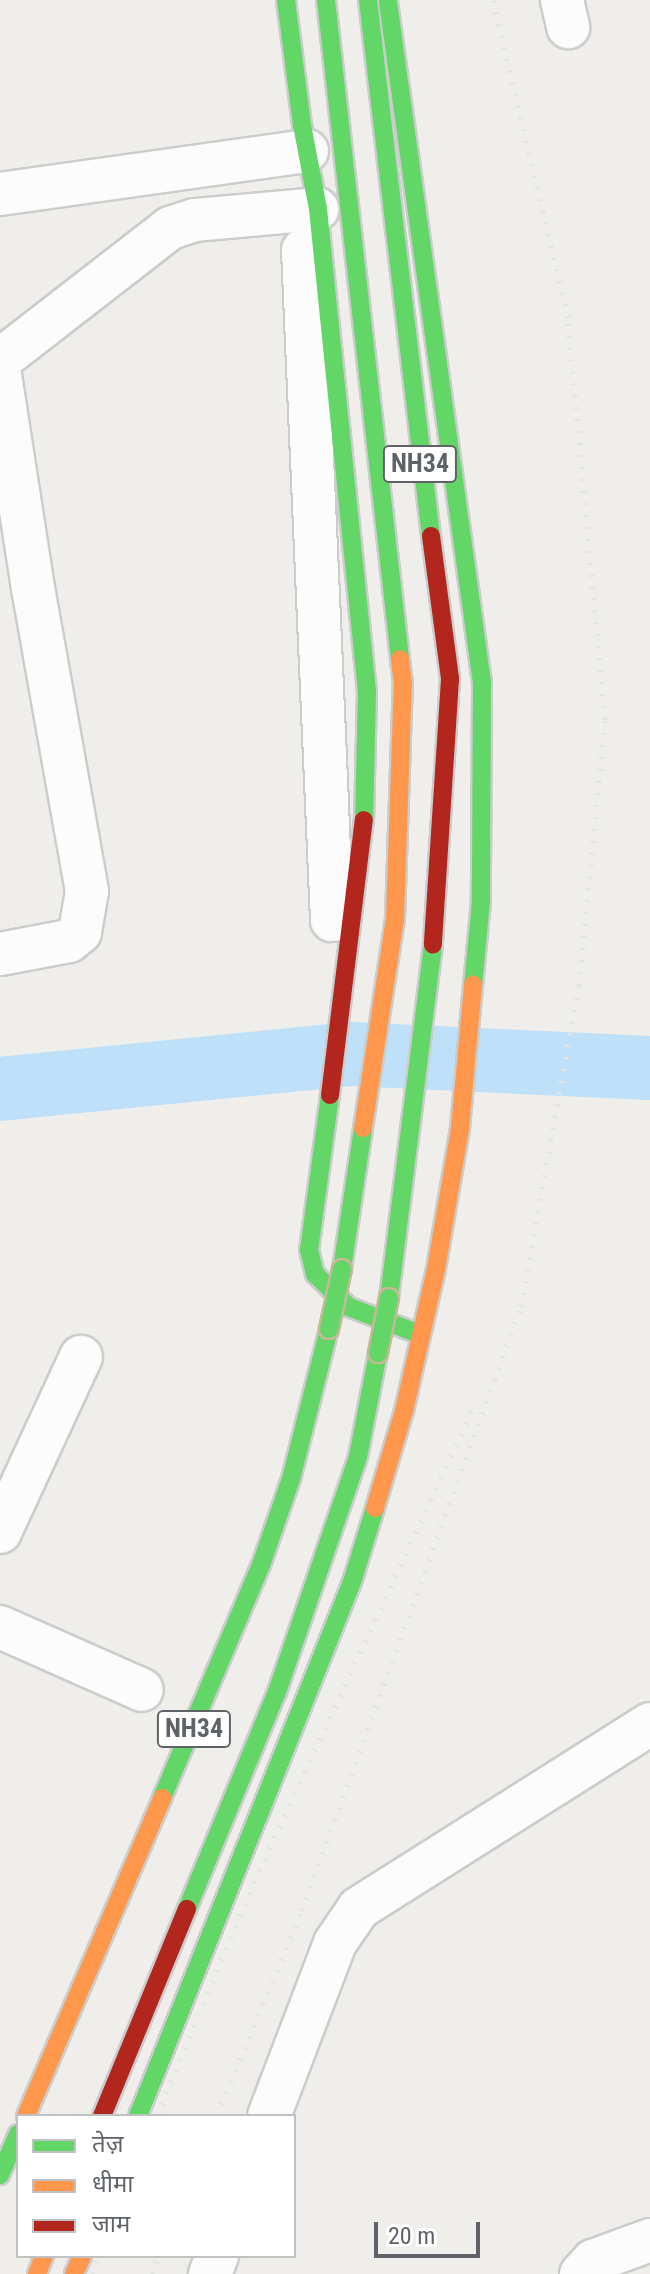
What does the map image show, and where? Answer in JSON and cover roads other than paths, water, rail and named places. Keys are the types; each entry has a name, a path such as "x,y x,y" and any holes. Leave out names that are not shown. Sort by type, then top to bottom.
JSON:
{"main road":[{"path":"286,0 307,151 310,211"},
{"name":"NH34","path":"27,2114 261,1565 291,1479 342,1269 395,919 403,684 326,0"},
{"name":"NH34","path":"103,2114 277,1692 358,1457 389,1298 435,928 450,679 413,407 368,0"},
{"path":"139,2114 352,1582 404,1411 422,1335 460,1128 481,901 482,683 388,0"},
{"path":"343,922 327,1120 309,1250 315,1274 349,1307 422,1335"},
{"path":"0,2175 16,2139"}],"street":[{"path":"0,194 307,151"},
{"path":"0,360 170,228 195,220 310,211 343,922"},
{"path":"0,375 16,592 87,891 85,917 80,932 69,941 0,954"},
{"path":"0,1532 81,1357"},
{"path":"0,1627 142,1690"},
{"path":"270,2114 335,1943 359,1908 650,1724"},
{"path":"581,2274 593,2261 650,2240"}],"waterway":[{"path":"0,1089 352,1054 650,1068"}],"railway":[{"path":"218,2114 302,1911 521,1307 579,986 605,720 568,318 493,0"},
{"path":"158,2114 259,1871 472,1412"},
{"path":"92,2274 98,2258"},
{"path":"151,2274 158,2258"}]}
